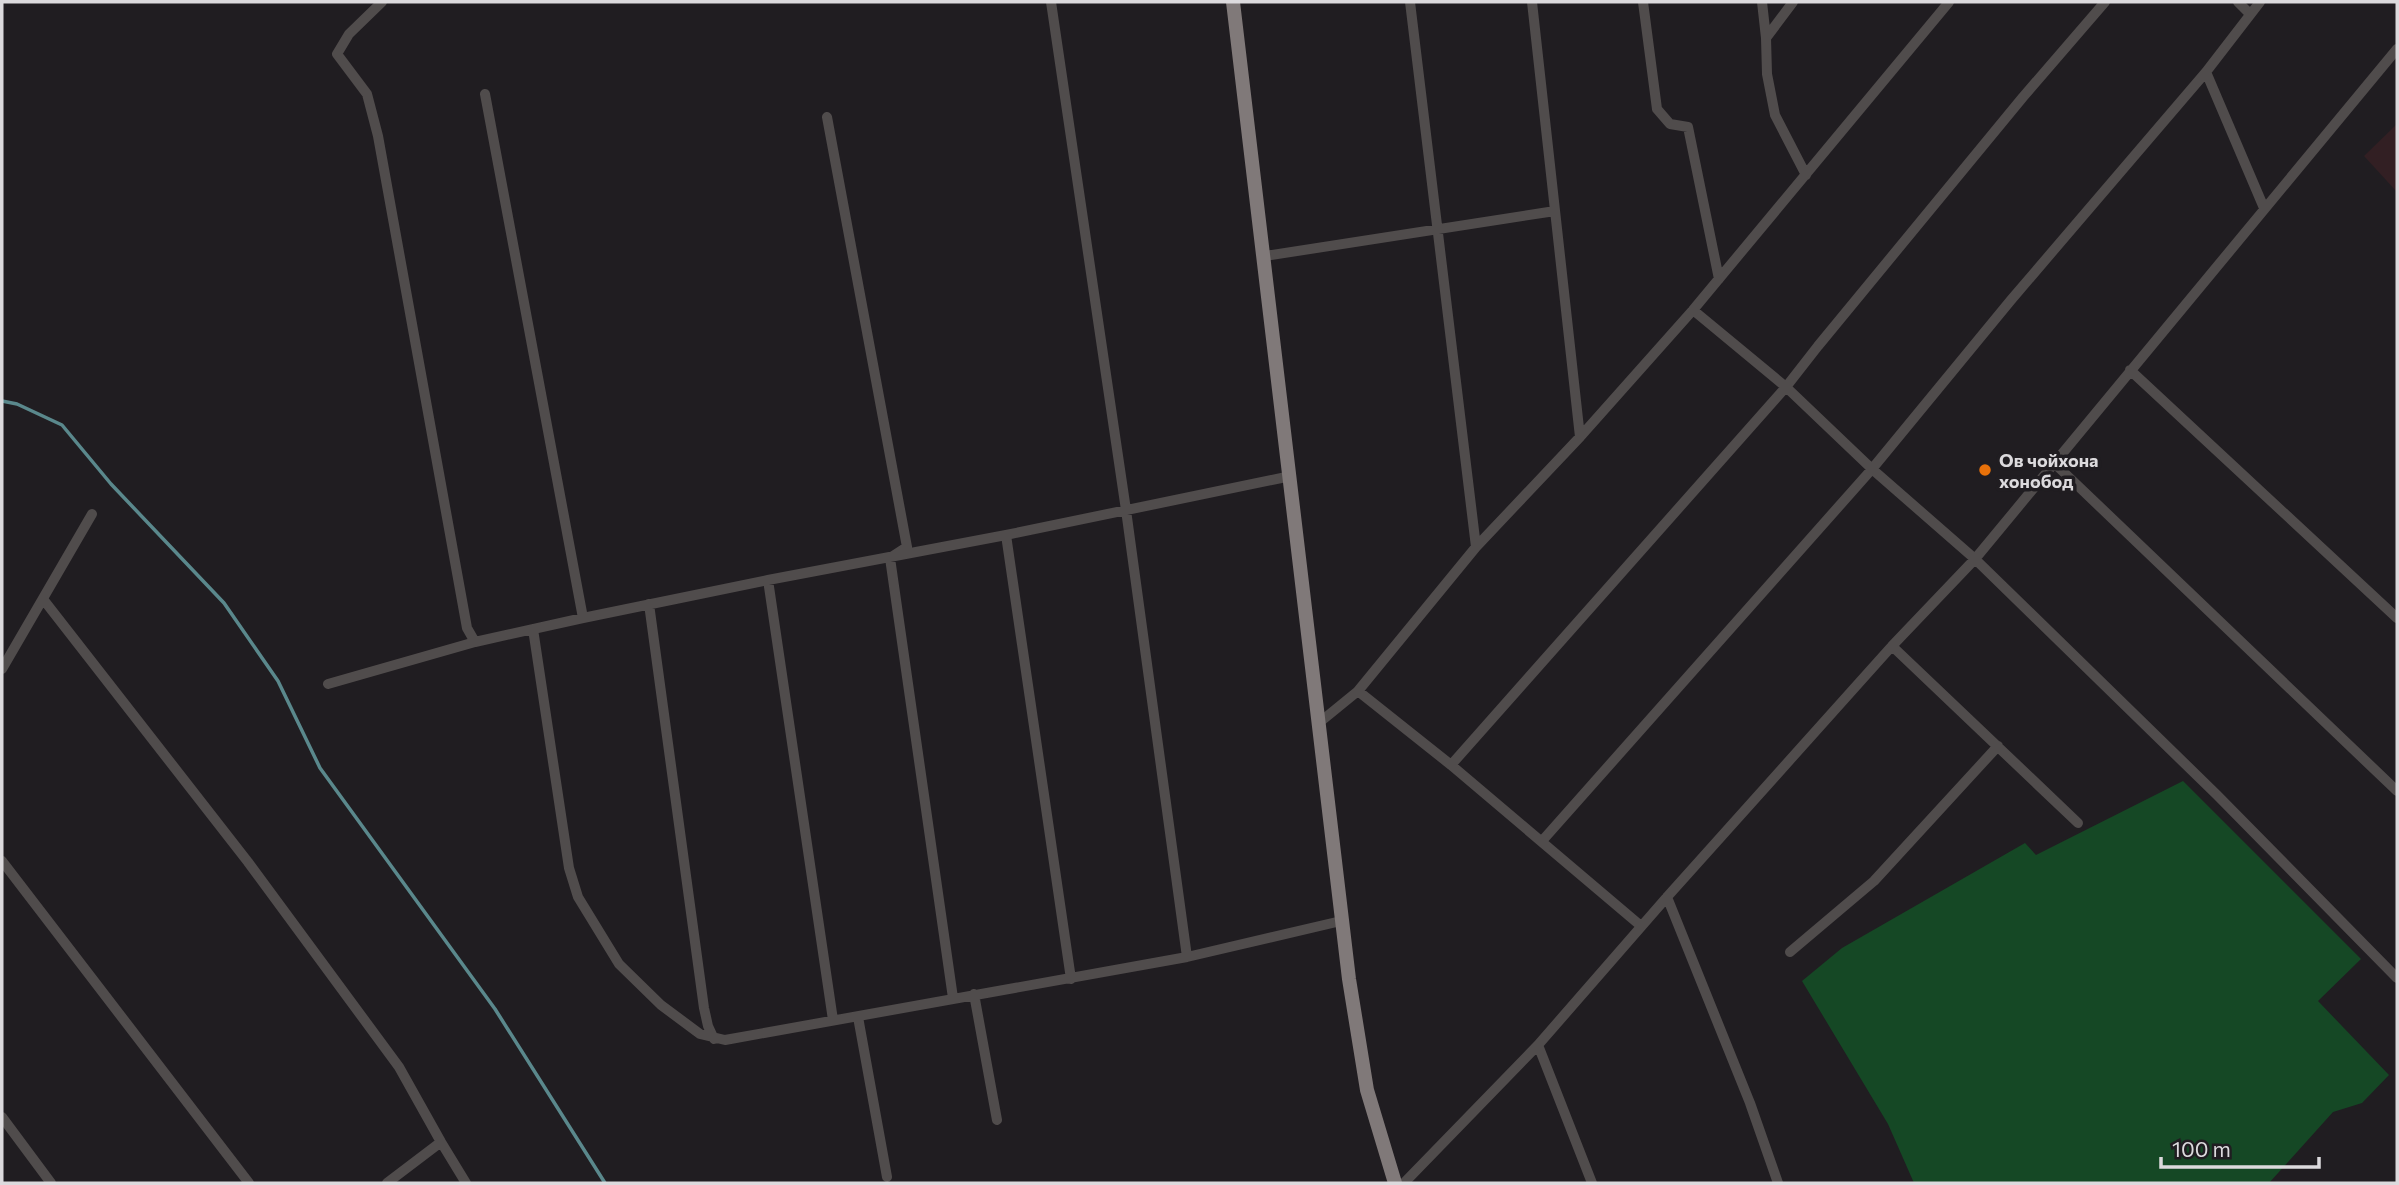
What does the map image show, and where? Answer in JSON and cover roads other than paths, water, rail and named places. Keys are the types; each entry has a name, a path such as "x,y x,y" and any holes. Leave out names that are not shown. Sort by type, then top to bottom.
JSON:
{"main road":[{"path":"1233,2 1320,722 1341,921 1367,1090 1395,1183"}],"street":[{"path":"382,2 349,34 337,54 367,94 378,136 467,628 475,642"},
{"path":"1051,2 1126,510 1187,957"},
{"path":"1410,2 1476,547"},
{"path":"1532,2 1580,437"},
{"path":"1643,2 1657,109 1670,124 1688,127 1718,279"},
{"path":"1762,2 1767,74 1775,116 1806,175"},
{"path":"1766,38 1793,2"},
{"path":"1320,722 1358,691 1476,547 1580,437 1693,310 1949,2"},
{"path":"1451,765 1786,387 1997,128 2105,2"},
{"path":"2238,2 2250,14"},
{"path":"1542,841 1872,470 2011,300 2206,72 2260,2"},
{"path":"1405,1183 1538,1045 1892,646 1975,559 2397,49"},
{"path":"2206,72 2264,208"},
{"path":"485,94 583,618"},
{"path":"827,117 907,547 890,558"},
{"path":"1265,256 1555,211"},
{"path":"1693,310 1786,387 1872,470 1975,559 2217,795 2397,978"},
{"path":"2130,370 2397,618"},
{"path":"2053,462 2397,791"},
{"path":"328,684 475,642 583,618 1291,476"},
{"path":"2,669 92,514"},
{"path":"1006,535 1070,979"},
{"path":"890,558 953,998"},
{"path":"768,580 834,1020"},
{"path":"43,599 248,862 384,1046 466,1183"},
{"path":"649,604 705,1008 708,1026 714,1038"},
{"path":"533,629 569,868 578,897 620,964 661,1004 700,1034 725,1040 858,1017 1187,957 1341,921"},
{"path":"1892,646 2078,823"},
{"path":"1358,691 1451,765 1641,926"},
{"path":"1790,952 1874,881 1998,746"},
{"path":"2,860 249,1183"},
{"path":"1667,897 1750,1103 1778,1183"},
{"path":"974,994 997,1119"},
{"path":"858,1017 887,1177"},
{"path":"1538,1045 1592,1183"},
{"path":"2,1117 51,1183"},
{"path":"387,1183 440,1142"}],"waterway":[{"path":"2,401 17,404 62,425 111,484 224,603 278,681 320,768 495,1009 605,1183"}],"place":[{"name":"Ов чойхона хонобод","path":"1985,470"}]}
